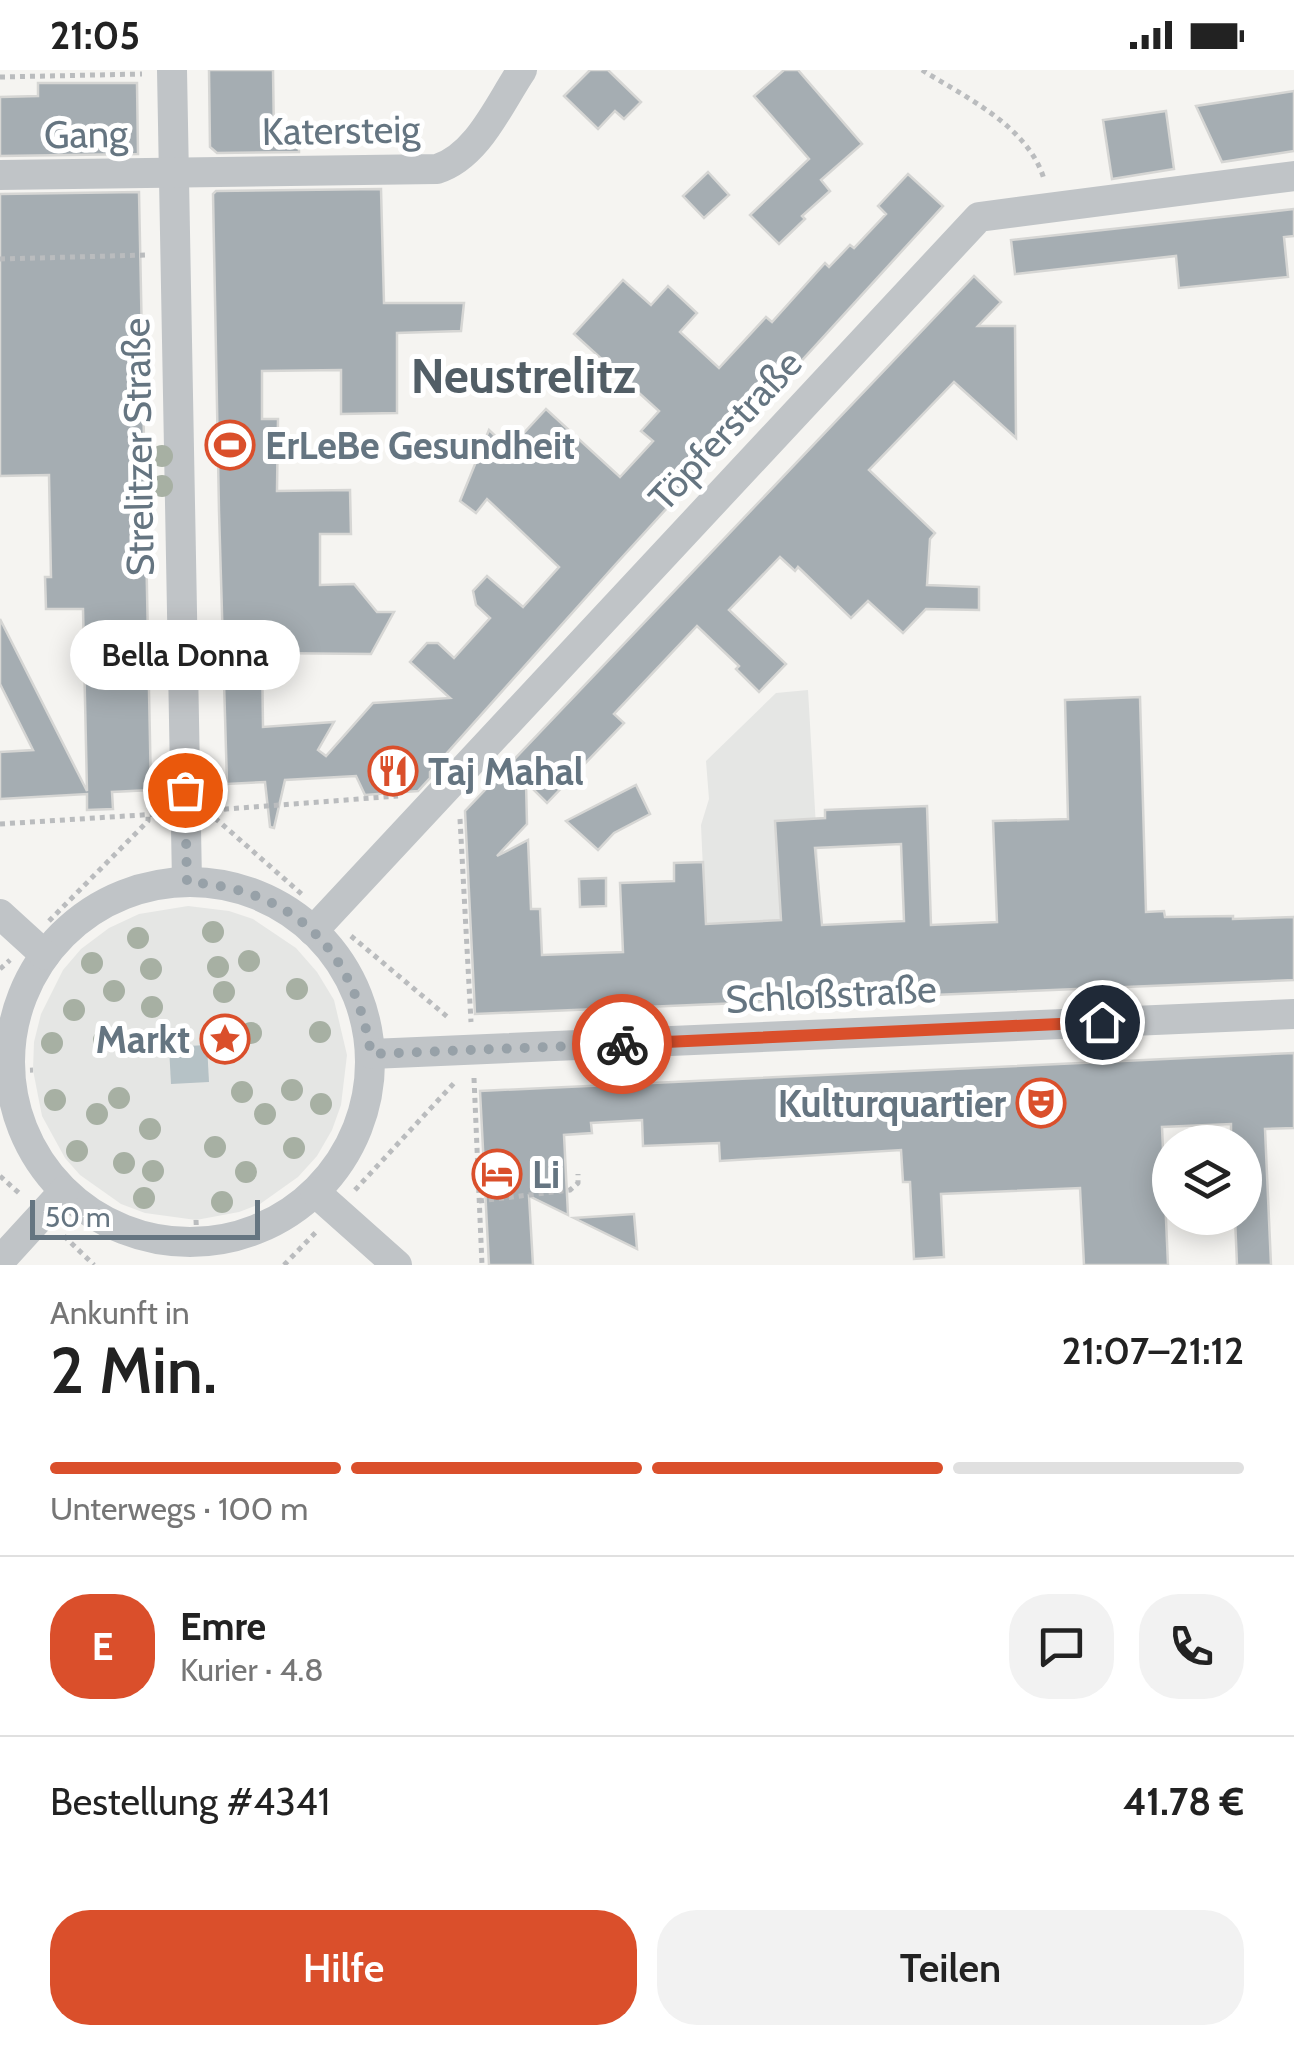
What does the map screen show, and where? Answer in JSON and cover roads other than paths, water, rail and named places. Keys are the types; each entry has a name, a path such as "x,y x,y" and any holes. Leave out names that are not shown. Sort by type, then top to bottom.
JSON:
{"street":[{"name":"Katersteig","path":"173,172 438,169 455,163 470,149 522,70"},
{"name":"Strelitzer Straße","path":"172,72 195,804 187,882"},
{"name":"Gang","path":"0,176 173,172"},
{"name":"Töpferstraße","path":"320,923 978,217 1294,176"},
{"path":"187,882 242,890 320,923 354,987 371,1054 370,1085 363,1115 336,1170 326,1202 249,1233 197,1242 168,1241 112,1225 64,1192 32,1148 17,1110 11,1040 37,948 122,895 187,882"},
{"path":"0,914 37,948"},
{"name":"Schloßstraße","path":"371,1054 471,1037 1294,1014"},
{"path":"0,1261 64,1192"},
{"path":"326,1202 397,1265"}],"place":[{"name":"ErLeBe Gesundheit","path":"230,445"},
{"name":"Taj Mahal","path":"393,771"},
{"name":"Bella Donna","path":"185,790"},
{"name":"Markt","path":"225,1039"},
{"name":"Kulturquartier","path":"1041,1103"},
{"name":"Li","path":"497,1174"}],"district":[{"name":"Neustrelitz","path":"523,376"}]}
